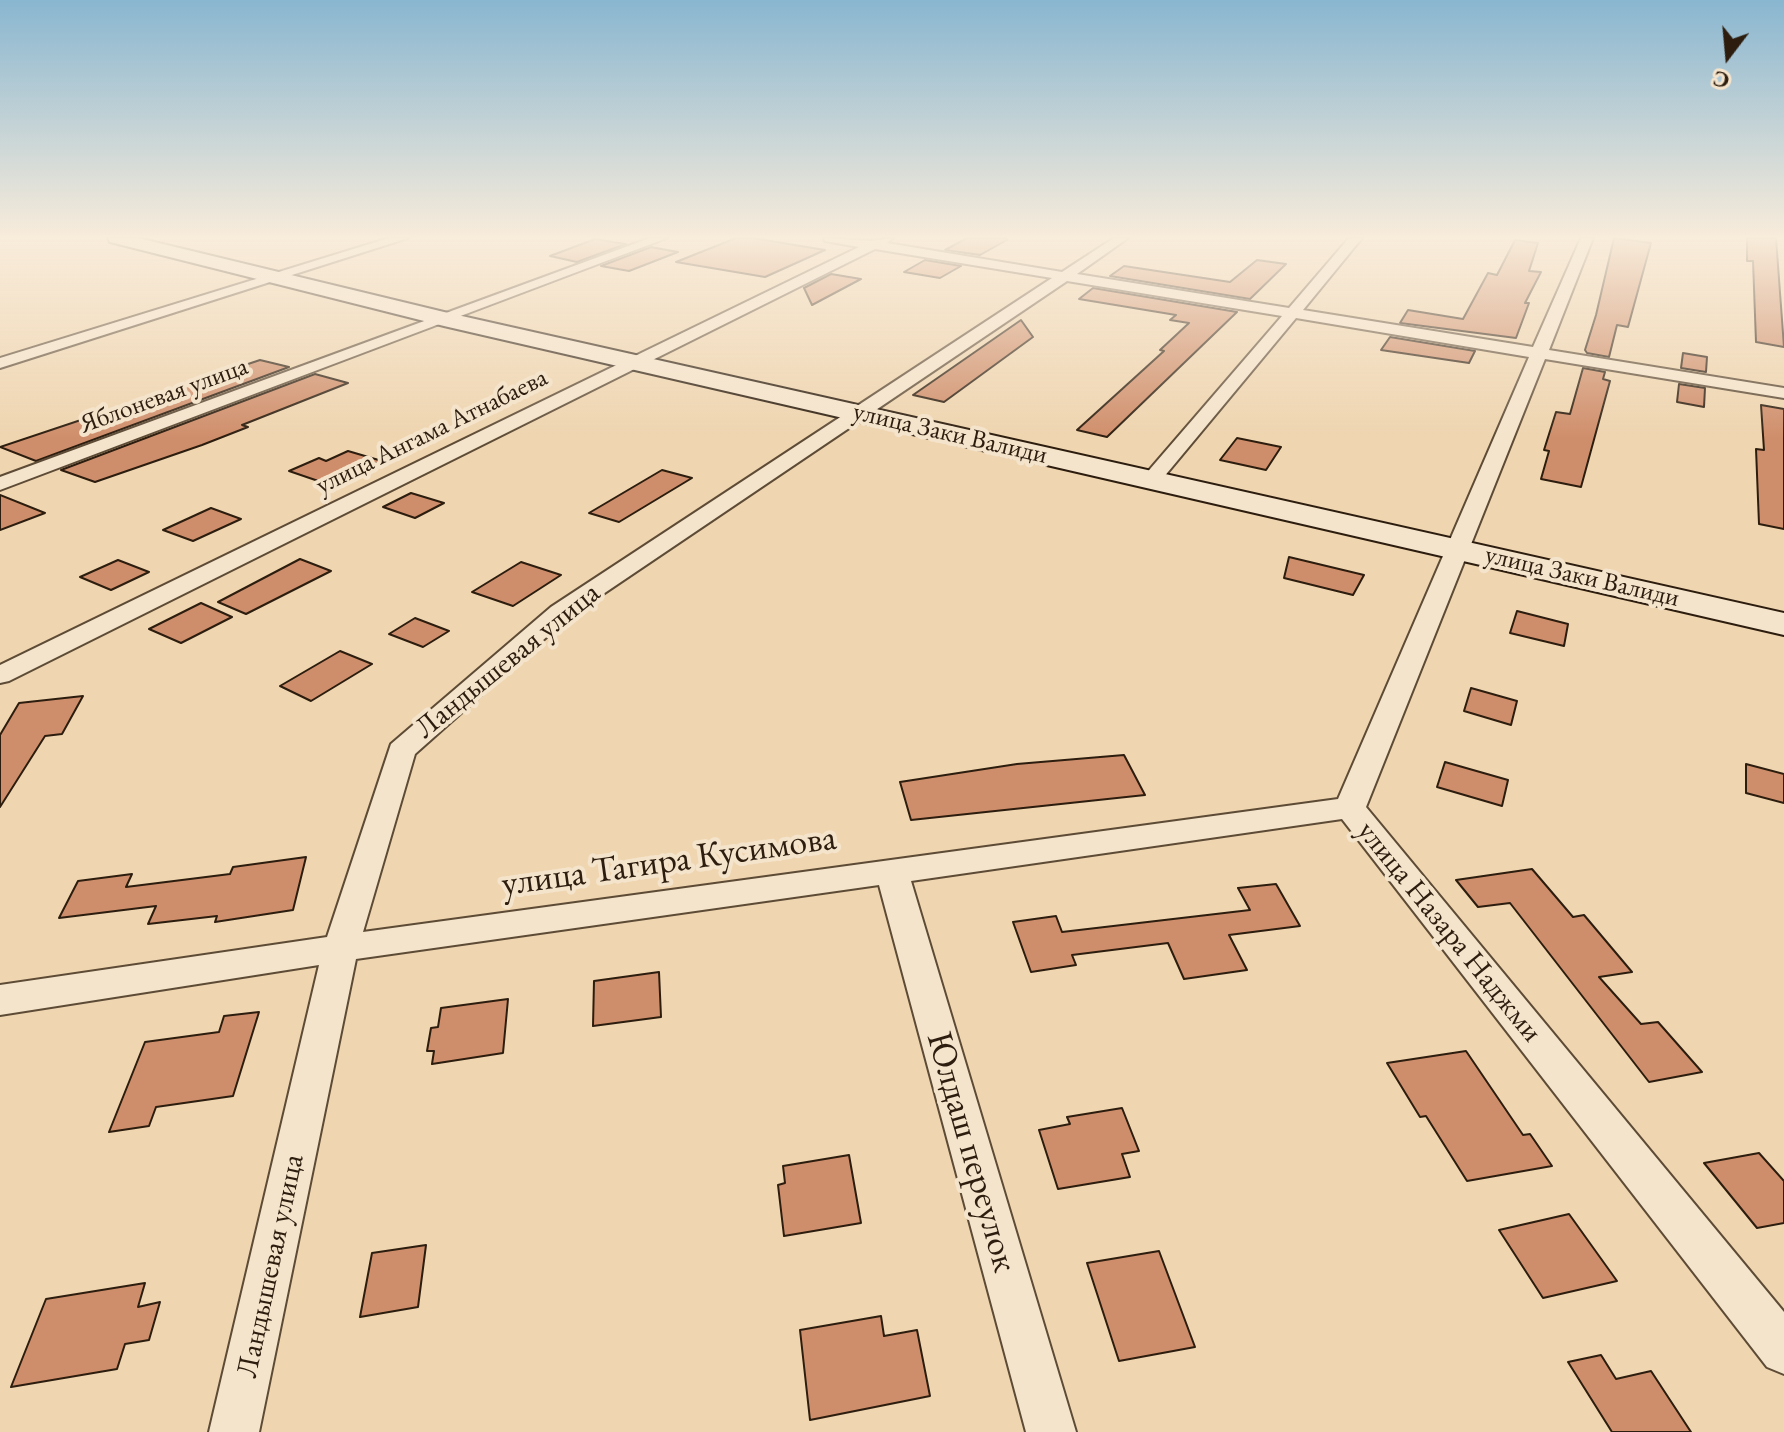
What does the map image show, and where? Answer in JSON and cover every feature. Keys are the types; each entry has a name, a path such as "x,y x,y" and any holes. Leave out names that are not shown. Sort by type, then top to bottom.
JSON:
{"street":[{"path":"0,363 185,305"},
{"name":"улица Заки Валиди","path":"384,305 1784,624"},
{"name":"Яблоневая улица","path":"0,484 482,305"},
{"name":"улица Ангама Атнабаева","path":"0,675 749,305"},
{"name":"Ландышевая улица","path":"234,1432 341,948 401,750 560,612 1024,305"},
{"path":"1245,305 1784,393"},
{"path":"1151,480 1301,305"},
{"name":"улица Назара Наджми","path":"1559,305 1350,808 1784,1350"},
{"name":"улица Тагира Кусимова","path":"0,1000 341,948 1350,808"},
{"name":"Юлдаш переулок","path":"892,872 1051,1432"}],"building":[{"path":"1114,305 1194,305 1237,312 1107,437 1077,430 1164,351 1160,350 1189,323 1170,320 1176,315"},
{"path":"1471,305 1528,305 1516,338 1400,323 1408,310 1463,319"},
{"path":"1598,305 1634,305 1628,327 1617,325 1609,357 1585,350"},
{"path":"1755,305 1781,305 1784,347 1756,342"},
{"path":"1021,320 1033,337 944,402 913,395"},
{"path":"1390,337 1475,351 1469,363 1381,350"},
{"path":"1683,353 1707,357 1706,372 1681,368"},
{"path":"260,360 289,367 36,461 0,447"},
{"path":"1583,368 1605,372 1603,379 1610,381 1581,487 1541,479 1549,451 1544,450 1556,412 1570,414"},
{"path":"315,374 348,383 242,425 248,427 202,445 95,482 61,470"},
{"path":"1679,384 1705,388 1704,407 1677,402"},
{"path":"1761,405 1784,409 1784,529 1759,524 1756,449 1764,450"},
{"path":"1237,438 1281,447 1266,470 1220,460"},
{"path":"348,451 382,461 330,485 289,471 319,458 326,461"},
{"path":"662,470 692,478 619,522 589,513"},
{"path":"411,493 444,503 415,518 383,507"},
{"path":"0,495 45,513 0,530"},
{"path":"211,508 241,519 193,541 163,530"},
{"path":"1289,557 1364,575 1353,595 1284,578"},
{"path":"300,559 331,571 246,614 218,602"},
{"path":"118,560 149,572 111,590 80,577"},
{"path":"521,562 561,575 513,606 472,592"},
{"path":"201,603 232,617 181,643 149,629"},
{"path":"1517,611 1568,624 1564,646 1510,633"},
{"path":"415,618 449,631 423,647 389,634"},
{"path":"340,651 372,664 311,701 280,686"},
{"path":"1471,688 1517,701 1511,725 1464,711"},
{"path":"83,696 62,734 45,736 0,807 0,735 19,703"},
{"path":"1124,755 1145,795 911,820 900,782 1017,764"},
{"path":"1445,762 1508,780 1502,806 1437,787"},
{"path":"1746,764 1784,774 1784,803 1746,793"},
{"path":"306,857 293,910 215,922 217,916 148,924 156,906 59,918 78,881 132,874 126,887 230,874 233,867"},
{"path":"1532,869 1573,917 1584,915 1632,972 1599,977 1641,1024 1658,1022 1702,1072 1649,1082 1510,903 1478,907 1456,880"},
{"path":"1276,884 1300,926 1229,935 1247,970 1184,979 1168,943 1072,955 1076,965 1031,972 1013,922 1056,916 1062,932 1250,910 1238,888"},
{"path":"659,972 661,1017 593,1026 594,981"},
{"path":"508,999 503,1053 432,1064 434,1051 427,1051 431,1028 438,1027 441,1008"},
{"path":"259,1012 233,1096 156,1107 149,1126 109,1132 145,1042 219,1032 224,1016"},
{"path":"1466,1051 1523,1135 1530,1134 1552,1166 1467,1181 1426,1116 1420,1117 1387,1063"},
{"path":"1122,1108 1139,1151 1122,1154 1130,1177 1058,1189 1039,1130 1070,1124 1067,1117"},
{"path":"1759,1153 1784,1181 1784,1223 1757,1228 1704,1163"},
{"path":"849,1155 861,1223 784,1236 778,1185 785,1183 783,1166"},
{"path":"1569,1214 1617,1281 1543,1298 1499,1230"},
{"path":"426,1245 418,1307 360,1317 372,1253"},
{"path":"1159,1251 1195,1347 1119,1361 1087,1263"},
{"path":"145,1283 138,1307 160,1302 149,1340 125,1344 117,1369 11,1387 46,1299"},
{"path":"881,1316 884,1336 917,1330 930,1396 810,1420 800,1330"},
{"path":"1601,1355 1616,1379 1651,1371 1691,1432 1612,1432 1568,1362"}]}
